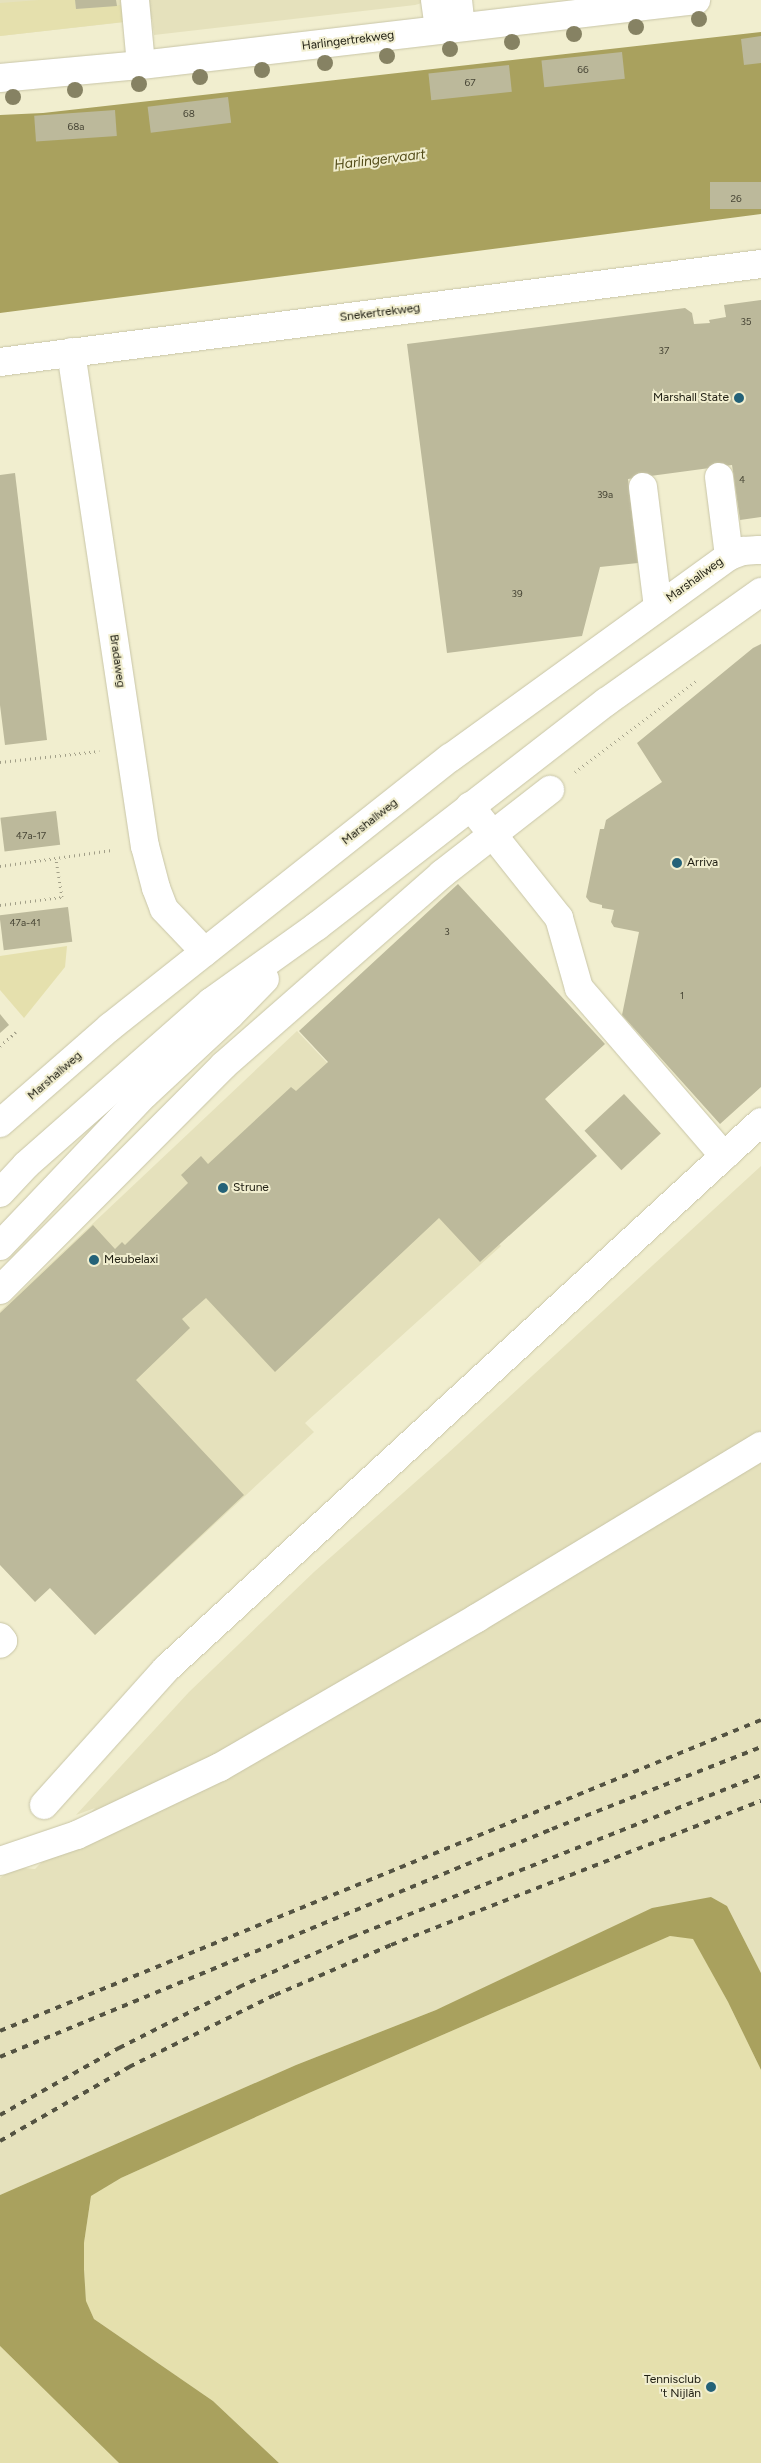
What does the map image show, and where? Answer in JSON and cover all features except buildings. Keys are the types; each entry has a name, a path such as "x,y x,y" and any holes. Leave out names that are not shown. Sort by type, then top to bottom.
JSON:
{"street":[{"path":"135,0 141,65"},
{"path":"435,0 450,29"},
{"path":"450,29 458,0"},
{"name":"Harlingertrekweg","path":"0,78 141,65 450,29 543,9 696,0"},
{"name":"Snekertrekweg","path":"0,362 761,264"},
{"name":"Bradaweg","path":"71,352 145,846 156,888 164,909 205,952"},
{"path":"719,477 729,556"},
{"path":"643,487 658,607"},
{"name":"Marshallweg","path":"0,1123 110,1027 450,758 729,556 743,551 760,550"},
{"path":"0,1194 26,1165 211,1002 317,926 606,702 761,592"},
{"path":"0,1290 224,1065 414,898 550,790"},
{"path":"470,806 560,918 579,988 724,1156"},
{"path":"390,869 414,898"},
{"path":"0,1246 145,1094 230,1015 317,926"},
{"path":"230,1015 253,1039"},
{"path":"44,1805 166,1669 761,1122"},
{"path":"63,1178 87,1201"},
{"path":"0,1861 77,1835 220,1767 477,1618 761,1446"},
{"path":"0,1637 3,1641 0,1644"}],"path":[{"path":"550,790 698,680"},
{"path":"0,762 129,747"},
{"path":"0,866 145,846"},
{"path":"0,905 62,896 56,859"},
{"path":"0,1046 16,1032"}],"shaded area":[{"path":"0,0 432,0 415,5 154,35 152,19 0,36"},
{"path":"75,0 76,9 122,5 123,22 0,36 0,3"},
{"path":"67,946 65,967 24,1018 0,990 0,956"},
{"path":"297,1031 501,1246 305,1423 314,1432 95,1635 0,1535 0,1311"},
{"path":"761,1166 761,1973 727,1906 711,1897 436,2010 296,2065 0,2195 0,1878 9,1871 23,1868 35,1869 95,1808 76,1815 189,1692 314,1572 447,1454"},
{"path":"670,1936 693,1938 728,2002 761,2070 761,2463 279,2463 213,2401 94,2319 86,2302 84,2269 84,2243 91,2196 121,2178 309,2093"},
{"path":"0,2346 110,2454 119,2463 0,2463"}],"water":[{"name":"Harlingervaart","path":"761,32 761,214 0,313 0,115 43,113"},
{"path":"711,1897 727,1906 761,1973 761,2070 728,2002 693,1939 670,1936 309,2093 121,2178 91,2196 84,2243 84,2269 86,2301 94,2319 213,2401 279,2463 119,2463 0,2346 0,2195 296,2065 436,2010 652,1908"}],"railway":[{"path":"0,2031 761,1720"},
{"path":"0,2057 552,1829 761,1747"},
{"path":"0,2115 119,2048 239,1987 352,1937 761,1775"},
{"path":"0,2141 129,2067 275,1995 391,1945 761,1801"}],"place":[{"name":"Marshall State","path":"739,398"},
{"name":"Arriva","path":"677,863"},
{"name":"Strune","path":"223,1188"},
{"name":"Meubelaxi","path":"94,1260"},
{"name":"Tennisclub 't Nijlân","path":"711,2387"}]}
